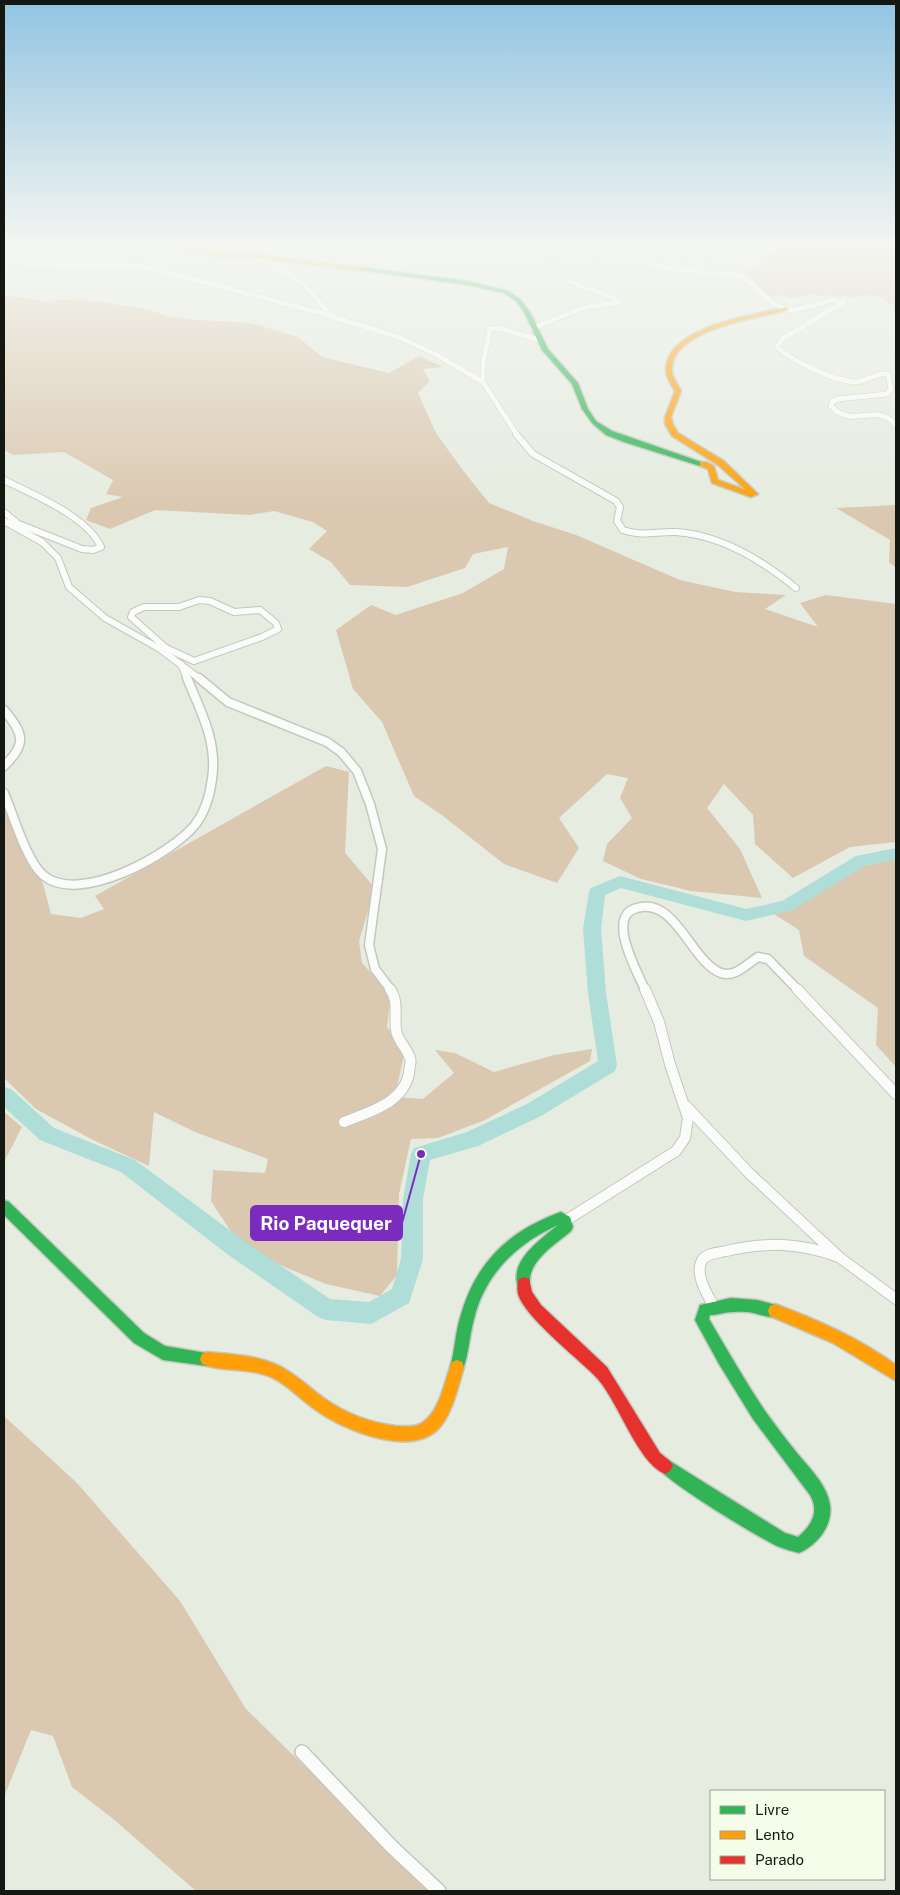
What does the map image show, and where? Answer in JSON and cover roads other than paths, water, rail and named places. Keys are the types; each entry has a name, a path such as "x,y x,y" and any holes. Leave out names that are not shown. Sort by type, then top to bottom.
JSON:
{"street":[{"path":"388,332 410,341 483,382 518,436 533,454 616,501 620,507 617,521 622,530 641,534 678,532 728,545 766,564 796,588"},
{"path":"483,382 483,363 489,332"},
{"path":"514,332 540,340"},
{"path":"536,332 545,350 573,380 590,417 598,426 627,440 706,464 711,468 714,481 752,496 754,494 751,490 721,463 675,434 669,424 668,417 678,391 669,370 676,352 692,336 701,332"},
{"path":"792,332 778,342 777,348 785,354 844,380 861,382 879,373 888,374 890,389 887,394 837,399 832,402 831,406 836,413 846,417 874,414 885,415 892,419 896,425"},
{"path":"4,480 65,512 90,530 102,544 101,547 93,551 80,549 34,527 4,520"},
{"path":"4,512 16,522"},
{"path":"4,520 42,542 58,558 69,587 80,598 105,618 164,650 198,661 272,633 279,627 276,622 260,610 234,612 205,600 173,608 146,606 131,614 132,619 164,650 228,702 311,734 341,752 357,771 366,792 382,849 369,945 375,969 395,999 396,1032 409,1054 410,1069 403,1089 396,1098 370,1112 344,1122"},
{"path":"4,793 30,852 43,875 60,883 90,883 122,874 183,837 194,826 209,796 213,756 210,729 181,664"},
{"path":"4,710 21,740 20,748 4,766"},
{"path":"896,1094 832,1023 768,959 758,957 732,974 723,974 709,965 670,918 659,910 649,907 634,908 628,912 624,921 625,937 628,950 659,1022 670,1064 684,1104 688,1118 685,1138 676,1151 566,1221 566,1226 535,1252 523,1273 525,1294 536,1310 602,1372 655,1458 685,1481 782,1540 799,1545 809,1539 820,1525 822,1505 818,1492 768,1430 714,1345 702,1320 705,1310 721,1304 754,1305 798,1321 857,1347 885,1364 896,1374"},
{"path":"684,1104 749,1173 840,1257 896,1299"},
{"path":"4,1206 139,1338 163,1353 254,1365 278,1373 328,1410 358,1423 389,1432 412,1435 428,1429 441,1412 460,1359 466,1319 478,1290 494,1262 520,1240 549,1223 561,1218 566,1221"},
{"path":"714,1307 699,1269 701,1261 706,1255 770,1244 787,1244 821,1250 840,1257"},
{"path":"302,1752 392,1847 439,1891"}],"waterway":[{"path":"4,1095 47,1134 128,1166 235,1247 326,1309 371,1313 401,1296 412,1259 413,1199 421,1154 471,1140 534,1110 608,1065 597,993 592,929 597,892 620,882 746,915 787,906 862,860 896,854"}],"place":[{"name":"Rio Paquequer","path":"421,1154"}]}
